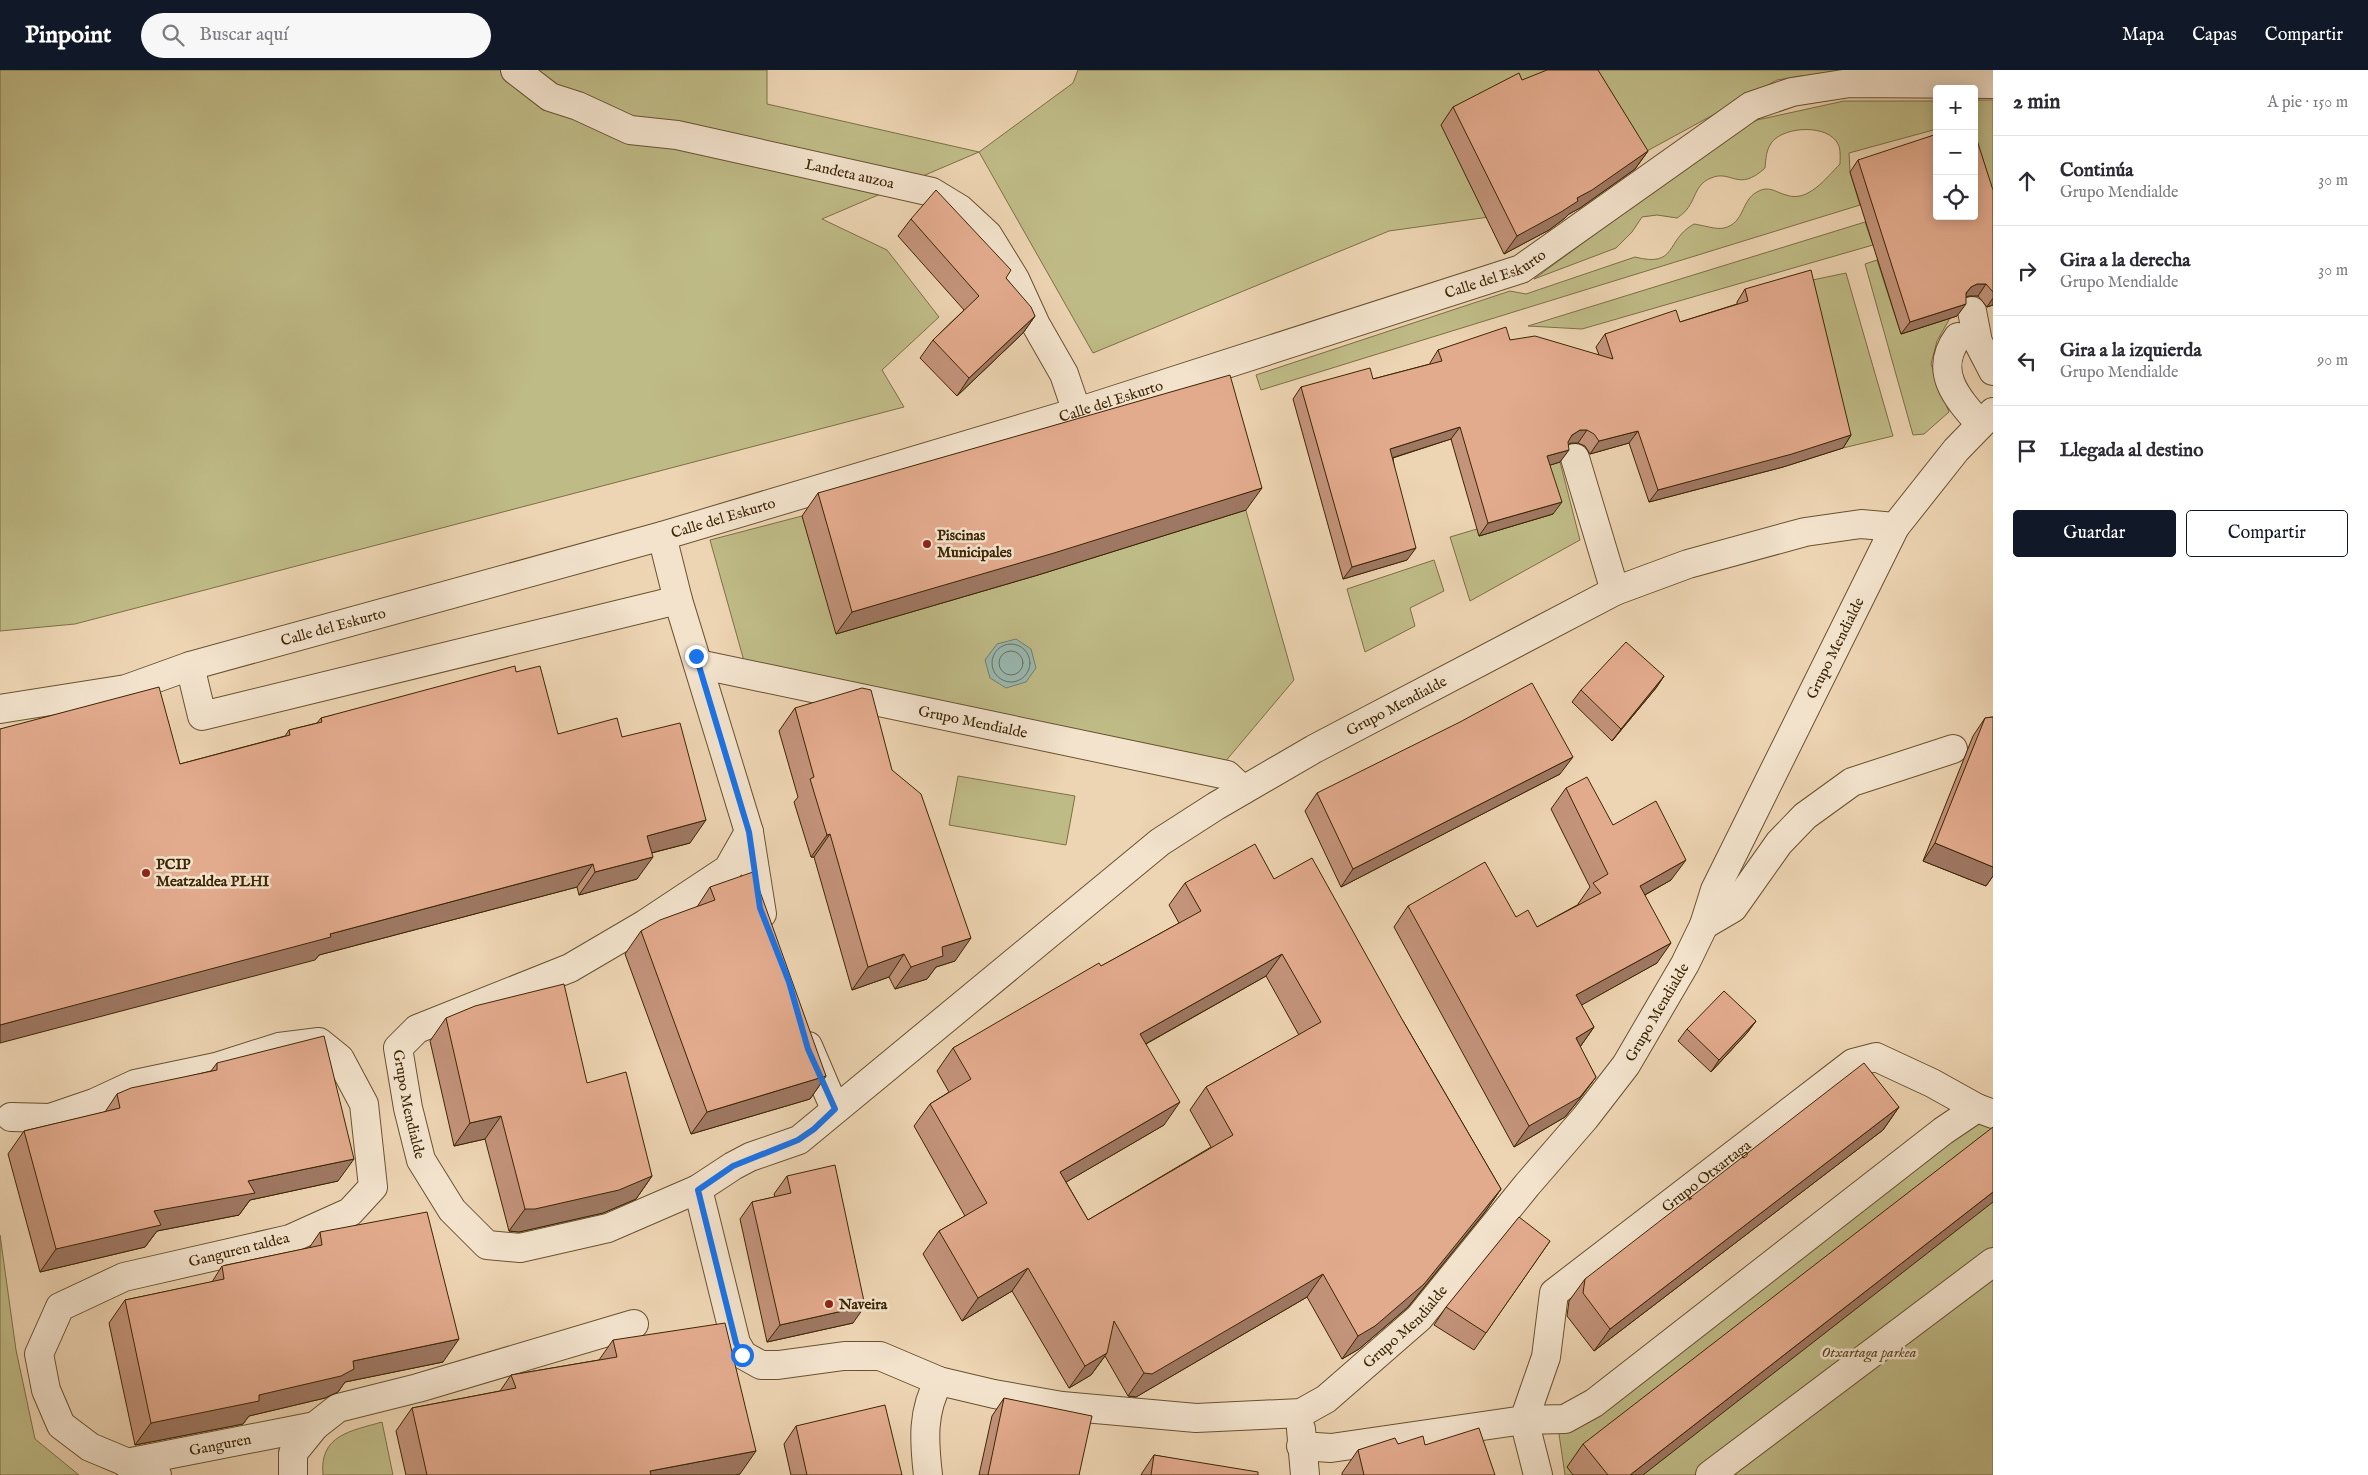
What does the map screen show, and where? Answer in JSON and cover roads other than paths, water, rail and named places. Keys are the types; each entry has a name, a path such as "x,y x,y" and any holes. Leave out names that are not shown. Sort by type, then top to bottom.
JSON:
{"street":[{"name":"Landeta auzoa","path":"515,70 550,97 578,106 630,130 677,135 932,192 960,208 988,235 1015,279 1036,325 1064,374 1077,412"},
{"name":"Calle del Eskurto","path":"0,710 126,689 190,666 662,536 1077,412 1522,269 1751,106 1792,92 1850,83 1993,84"},
{"path":"1972,311 1978,342 1993,371"},
{"path":"1958,337 1949,349 1946,358 1948,373 1954,390 1986,418"},
{"name":"Grupo Mendialde","path":"698,1190 736,1343 742,1355 756,1363 770,1365 844,1356 880,1356 939,1381 994,1394 1062,1406 1157,1416 1196,1418 1300,1413 1326,1399 1426,1310 1475,1247 1585,1118 1626,1065 1704,926 1715,890 1895,527 1986,418"},
{"path":"1575,458 1616,591"},
{"name":"Grupo Mendialde","path":"749,832 728,869 645,924 570,968 417,1029 398,1048 408,1108 421,1160 452,1210 487,1245 520,1248 608,1228 698,1190 733,1166 798,1140 814,1129 835,1109 1012,966 1160,842 1243,790 1314,749 1616,591 1688,564 1805,532 1861,524 1895,527"},
{"path":"662,536 678,600 749,832 760,908 770,936"},
{"path":"190,666 202,716 678,600"},
{"name":"Grupo Mendialde","path":"698,664 1227,775 1243,790"},
{"path":"1704,926 1733,908 1779,843 1805,816 1852,782 1953,749"},
{"path":"712,880 741,890 760,908"},
{"path":"801,1024 808,1049 835,1109"},
{"name":"Ganguren taldea","path":"11,1117 50,1118 94,1104 135,1084 216,1067 279,1047 319,1042 340,1060 364,1104 374,1187 350,1212 290,1239 124,1277 60,1308 40,1354 46,1390 61,1425 90,1448 157,1475"},
{"name":"Grupo Otxartaga","path":"1876,1057 1932,1083 1985,1111 1943,1131 1594,1403 1565,1419 1524,1420 1546,1357 1554,1293 1853,1063 1876,1057"},
{"path":"1710,1475 1993,1262"},
{"path":"293,1475 293,1453 315,1426 338,1408 418,1388 634,1324"},
{"path":"928,1475 925,1423 930,1396 939,1381"},
{"path":"1300,1413 1301,1446 1305,1475"},
{"path":"1301,1446 1331,1448 1524,1420 1538,1475"},
{"name":"Ganguren","path":"126,1463 315,1426"}],"water":[{"path":"1016,639 1031,649 1036,668 1026,682 1006,688 990,678 985,660 997,644"}],"place":[{"name":"Piscinas Municipales","path":"927,544"},
{"name":"PCIP Meatzaldea PLHI","path":"146,873"},
{"name":"Naveira","path":"829,1304"}],"park label":[{"name":"Otxartaga parkea","path":"1869,1352"}]}
